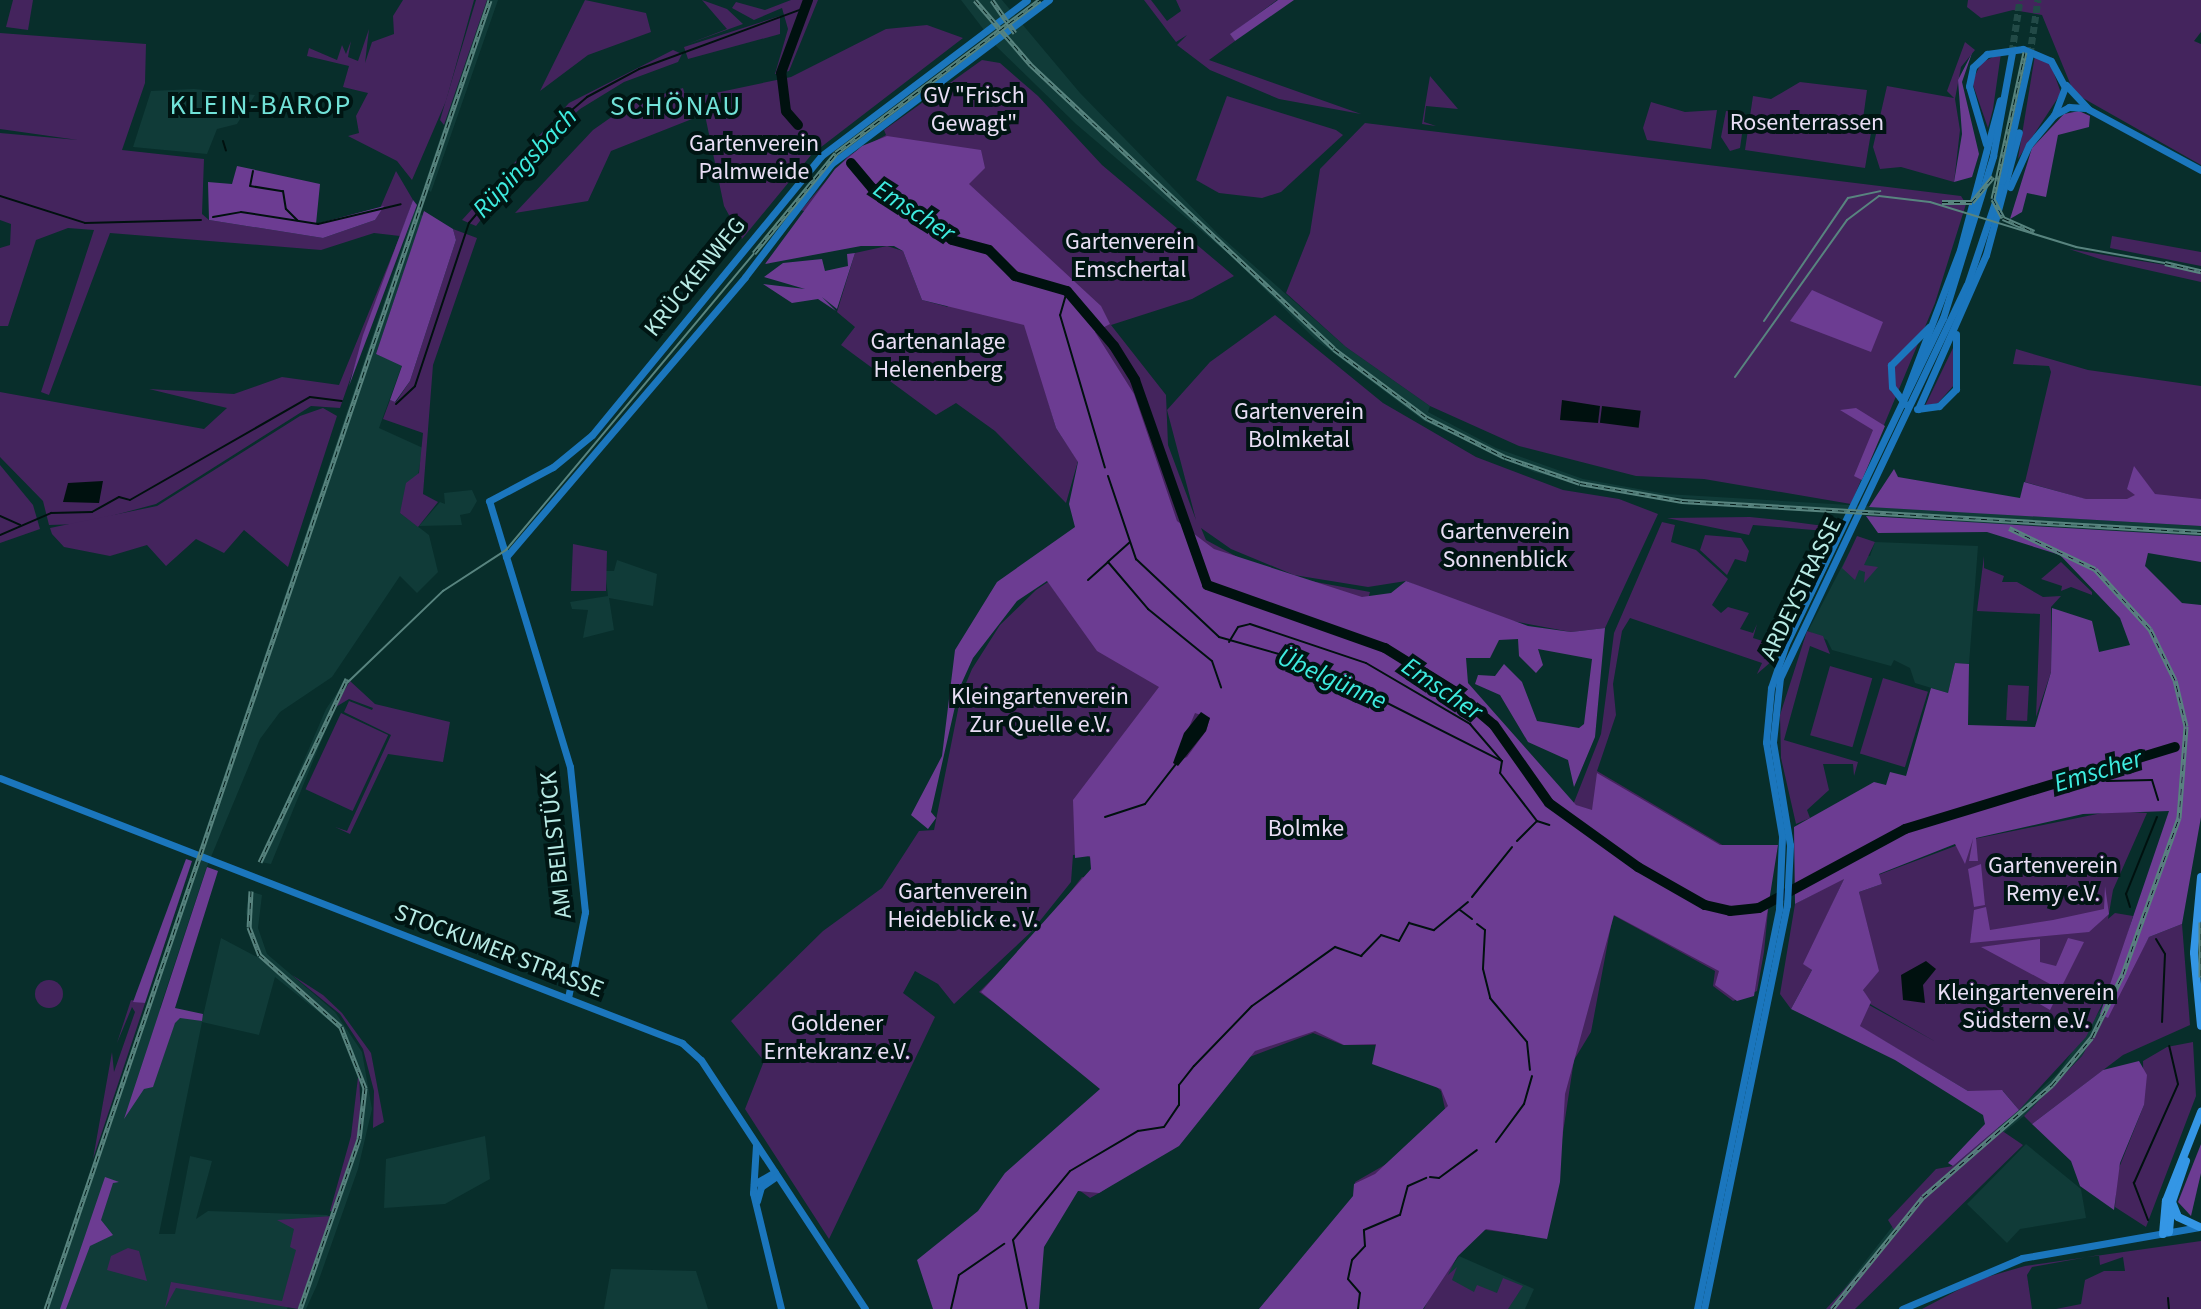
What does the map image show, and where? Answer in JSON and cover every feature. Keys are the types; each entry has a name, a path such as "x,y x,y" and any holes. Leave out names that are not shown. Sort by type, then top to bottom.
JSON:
{"highway":[{"path":"2201,877 2194,953 2201,1026"},
{"path":"2166,1233 2166,1201 2201,1112"},
{"path":"2166,1233 2172,1202 2201,1136"},
{"path":"2172,1202 2178,1217 2200,1227"}],"main road":[{"name":"KRÜCKENWEG","path":"1027,0 821,156 592,435 553,467 489,501 492,524 505,554 745,277 831,164 1049,0"},
{"path":"1986,157 1969,86 1981,58 2001,49 2032,51 2051,61 2088,109 2201,170"},
{"name":"ARDEYSTRASSE","path":"1903,419 1966,252 2012,52"},
{"name":"ARDEYSTRASSE","path":"1704,1309 1786,887 1773,742 1776,696 1793,643 1903,419 1978,254 2023,94 2030,54"},
{"path":"1903,419 1986,157 2010,68"},
{"path":"2054,115 2064,80"},
{"path":"1998,217 2023,94"},
{"path":"1903,419 1957,327 2029,145 2054,115 2069,107 2088,109"},
{"path":"731,264 745,277"},
{"path":"1935,319 1891,365 1893,391 1908,405 1935,408 1954,393 1957,327"},
{"name":"AM BEILSTÜCK","path":"505,554 570,767 585,912 568,998"},
{"name":"STOCKUMER STRASSE","path":"0,778 568,998 694,1051 865,1309"},
{"name":"ARDEYSTRASSE","path":"1697,1309 1783,907"},
{"path":"755,1143 753,1186 781,1309"},
{"path":"753,1186 776,1174"},
{"path":"757,1207 761,1187 776,1174"},
{"path":"1902,1309 2022,1258 2200,1227"}],"shaded area":[{"path":"487,0 498,0 431,192 424,186"},
{"path":"961,0 1002,0 1080,93 1218,234 1346,347 1430,406 1428,412 1496,448 1583,479 1666,494 2201,526 2201,536 2012,524 2094,565 2124,590 2165,646 2190,713 2188,805 2124,982 2082,1056 2024,1116 1931,1192 1835,1309 1828,1309 1899,1218 2058,1073 2115,988 2166,852 2185,762 2173,681 2139,617 2073,558 2016,533 1944,520 1614,492 1534,472 1424,421 1315,339 1231,256 1076,124 997,47"},
{"path":"194,89 255,95 237,124 217,129 207,154 133,147 151,91"},
{"path":"415,210 423,216 376,354 402,365 379,428 423,448 417,480 400,513 429,535 438,572 417,593 400,576 332,677 280,712 260,739 206,869 160,1008 203,1016 221,938 259,958 246,913 249,891 262,895 258,928 267,954 335,1012 362,1052 372,1109 358,1169 317,1285 306,1309 298,1309 350,1162 363,1101 360,1072 341,1030 275,977 259,1035 202,1022 159,1234 175,1234 190,1156 212,1161 196,1219 208,1211 328,1215 287,1309 44,1309"},
{"path":"1562,400 1600,406 1598,423 1560,420"},
{"path":"1602,406 1641,411 1639,428 1600,423"},
{"path":"103,481 99,503 63,502 68,483"},
{"path":"472,490 477,501 470,513 460,515 462,525 419,526 440,502 445,504 444,493"},
{"path":"1875,542 1978,546 1969,664 1955,663 1948,693 1915,683 1910,668 1894,660 1891,666 1832,650 1827,640 1808,631 1849,553 1870,556"},
{"path":"617,560 657,574 653,606 609,598 614,630 583,638 588,610 572,609 570,602 608,596 605,571 614,571"},
{"path":"347,678 271,864 260,862 326,709"},
{"path":"1201,712 1210,718 1206,731 1178,766 1173,763 1184,733"},
{"path":"1926,961 1936,969 1923,985 1925,1003 1903,1000 1901,975"},
{"path":"485,1136 490,1179 445,1204 384,1208 386,1159"},
{"path":"2026,1144 2081,1189 2086,1218 2020,1229 2007,1243 1967,1204"},
{"path":"1459,1256 1534,1289 1525,1309 1424,1309"},
{"path":"611,1269 696,1271 708,1309 604,1309"}],"green space":[{"path":"13,0 33,0 28,30 6,27"},
{"path":"403,0 474,0 446,101 412,180 397,161 348,136 359,133 356,116 368,93 343,87 349,66 307,56 309,48 337,60 342,45 346,54 351,41 348,57 358,61 369,29 365,63 372,42 394,34 393,16"},
{"path":"476,0 487,0 444,125 440,120"},
{"path":"585,0 646,13 651,32 588,55 540,91"},
{"path":"702,0 727,9 743,24 685,45 727,29"},
{"path":"791,0 818,0 789,71 775,74 788,29 782,8 754,20 732,8 736,2 765,10"},
{"path":"1144,0 1151,0 1167,21 1181,11 1176,0 1277,0 1231,34 1235,41 1209,60 1361,114 1279,99 1210,70 1177,45 1187,35 1176,42"},
{"path":"1278,0 1294,0 1235,41 1230,34"},
{"path":"1968,0 2201,0 2201,32 2194,41 2201,44 2201,165 2074,93 2042,15 2013,10 1981,18 1967,7"},
{"path":"780,16 780,34 688,59 684,47"},
{"name":"Gartenverein Palmweide","path":"927,25 963,38 812,154 742,239 724,206 701,96 791,77 886,29"},
{"path":"0,33 146,44 145,83 122,150 204,159 202,214 209,220 323,238 375,220 396,171 413,200 340,408 311,406 156,504 81,524 49,525 43,501 0,457 0,392 204,429 227,408 149,389 234,394 282,377 339,385 400,236 374,233 321,250 110,233 49,395 41,392 94,230 68,228 36,240 8,326 0,326 0,248 10,245 11,224 0,220 0,133 78,140 0,129"},
{"path":"1965,42 1975,50 1961,67 1955,99 1960,130 1954,182 1901,167 1880,169 1873,147 1887,86 1954,98 1947,91"},
{"path":"673,50 682,54 678,62 624,82 580,109 534,151 476,226 462,220 569,103"},
{"path":"1972,53 1962,82 1979,154 1972,177 1954,182 1962,134 1958,80"},
{"path":"2001,53 1988,128 1972,82 1981,63"},
{"path":"2035,55 2051,65 2061,93 2018,159"},
{"path":"982,60 1000,63 1038,96 1102,165 1234,276 1192,299 1111,325 1166,395 1168,445 1196,520 1167,410 1210,362 1275,315 1383,403 1476,457 1563,490 1619,499 1658,514 1605,628 1571,632 1491,617 1406,581 1368,587 1294,575 1231,549 1201,528 1206,540 1241,559 1294,578 1370,592 1368,599 1573,805 1601,734 1614,633 1662,522 1675,525 1671,542 1696,550 1728,579 1712,605 1721,613 1728,607 1749,613 1740,629 1753,633 1757,624 1753,638 1766,642 1772,623 1787,619 1803,580 1810,579 1772,661 1757,674 1762,663 1630,618 1622,631 1613,684 1616,715 1597,771 1736,853 1774,850 1764,952 1757,991 1733,1001 1713,986 1715,971 1613,915 1591,1032 1574,1060 1547,1238 1471,1228 1448,1275 1457,1267 1452,1280 1474,1292 1477,1285 1497,1293 1503,1278 1523,1286 1508,1309 1424,1309 1431,1294 1259,1309 1358,1195 1355,1182 1395,1159 1445,1109 1441,1091 1390,1045 1343,1045 1313,1033 1247,1058 1190,1131 1090,1198 1079,1190 940,1309 1112,1086 979,992 1037,935 1082,877 1092,879 1095,861 1085,854 1073,855 1071,882 1031,932 954,1004 938,984 915,971 903,993 935,1017 829,1239 745,1109 764,1061 731,1021 823,931 882,888 919,831 934,830 961,695 972,669 1000,625 1036,590 1048,582 1064,604 1069,599 1086,464 1033,349 1056,428 1078,461 1066,503 995,431 956,403 936,415 841,345 855,327 837,312 855,253 887,246 903,251 922,300 948,307 910,248 801,210 848,156 886,135 884,130"},
{"path":"1430,76 1458,109 1426,106 1424,122 1436,126 1422,124"},
{"name":"Rosenterrassen","path":"1800,82 1867,90 1863,119 1873,121 1865,168 1745,150 1753,96 1771,99"},
{"path":"683,88 692,119 611,151 588,201 515,213 593,130 630,104"},
{"path":"1227,96 1336,130 1343,135 1281,192 1262,198 1219,193 1196,180"},
{"path":"1651,102 1685,112 1717,110 1711,149 1647,140 1643,128"},
{"path":"1726,111 1745,113 1740,148 1730,151 1721,137"},
{"path":"2079,111 2090,116 2089,127 2058,135 2046,197 2027,193 2022,212 2010,219 2032,148 2064,114"},
{"path":"1365,123 1961,196 1966,204 1935,303 1851,504 1704,479 1636,476 1519,446 1430,406 1346,347 1286,293 1310,233 1320,169"},
{"name":"Bolmke","path":"887,136 981,150 985,168 969,184 1101,306 1110,324 1095,332 1134,394 1177,521 1214,549 1362,597 1391,593 1406,581 1528,626 1571,632 1605,628 1595,737 1574,787 1568,760 1528,742 1500,695 1475,684 1478,675 1495,676 1504,664 1522,682 1537,721 1579,728 1584,724 1592,659 1538,649 1543,665 1536,673 1519,656 1518,639 1499,640 1490,658 1466,658 1468,683 1576,805 1592,810 1597,773 1720,845 1778,845 1754,996 1737,1001 1715,985 1719,971 1614,915 1565,1094 1560,1182 1547,1239 1486,1229 1458,1256 1423,1309 1259,1309 1353,1196 1354,1184 1375,1174 1448,1106 1441,1089 1372,1064 1376,1044 1344,1045 1315,1031 1255,1051 1179,1146 1099,1193 1078,1191 1044,1247 1039,1309 933,1309 917,1260 978,1211 1005,1173 1100,1089 981,992 1091,869 1090,856 1075,858 1073,800 1159,687 1097,651 1047,581 1017,601 973,658 959,689 931,812 936,818 928,829 911,815 942,756 955,650 997,582 1075,527 1069,504 1078,462 1056,428 1024,325 922,300 903,251 894,246 861,246 765,264 835,169 862,146","holes":["1195,713 1210,718 1206,731 1187,757 1174,763"]},
{"path":"237,166 320,184 316,224 384,206 375,220 323,238 209,220 208,182 232,184"},
{"path":"413,200 417,205 349,386 363,335"},
{"path":"424,211 453,229 456,240 410,381 395,402 390,400 402,366 376,354"},
{"path":"453,229 477,238 433,365 423,494 438,502 418,527 400,513 406,483 419,473 423,433 383,419 390,400 396,402 410,381 456,240"},
{"path":"2112,236 2201,252 2201,266 2110,248"},
{"path":"2069,249 2201,271 2201,282 2103,260"},
{"path":"855,253 837,309 822,297 836,311 818,299 792,303 763,284 805,289 764,277 783,263 822,259 825,271 848,266 847,254"},
{"path":"1812,290 1883,322 1871,352 1790,321"},
{"path":"1953,348 1954,385 1938,403 1925,406"},
{"path":"2016,349 2088,370 2201,386 2201,505 2085,499 2025,482 2051,372 2049,366 2013,364"},
{"path":"323,408 337,416 288,567 244,530 224,553 196,539 166,566 147,545 110,556 64,547 52,534 50,528 157,506 300,416"},
{"path":"1856,408 1885,426 1862,480 1854,476 1873,430 1840,410"},
{"path":"0,465 33,505 40,529 0,543"},
{"path":"2134,466 2155,494 2201,499 2201,526 1869,507 1894,469 1898,477 2020,498 2024,482 2086,499 2127,499 2135,495 2127,489"},
{"path":"1866,516 2201,536 2201,562 2148,553 2145,566 2182,603 2201,605 2201,817 2182,924 2149,937 2108,1018 2100,1014 2169,811 2083,814 1976,838 1978,861 1969,861 1973,839 1965,864 1955,844 1879,874 1882,884 1859,892 1879,971 1863,990 1871,1002 1860,1026 1968,1091 2002,1090 2019,1110 1953,1166 1948,1163 1985,1124 1983,1115 1895,1060 1791,1009 1812,970 1803,964 1844,879 1795,904 1794,827 1874,782 1886,785 1890,772 1906,776 1931,688 1948,693 1955,663 1969,664 1968,725 2035,727 2051,672 2052,608 2092,621 2099,652 2130,645 2120,618 2060,555 1987,532 1878,533"},
{"path":"1750,517 1839,528 1811,572 1825,531 1753,525 1749,535 1667,518"},
{"path":"1705,535 1741,538 1749,551 1746,562 1735,559 1727,575 1700,550"},
{"path":"1857,536 1875,542 1864,565 1878,567 1864,583 1865,572 1859,570 1855,580 1842,568"},
{"path":"573,544 607,551 606,591 571,591"},
{"path":"1984,556 1984,568 2004,576 2002,582 2017,582 2043,597 2061,596 2051,607 2051,672 2036,717 2040,614 1977,611"},
{"path":"2061,562 2092,595 2071,587 2061,591 2062,586 2041,579"},
{"path":"1807,631 1823,636 1830,654 1810,646 1784,740 1858,762 1854,776 1853,764 1823,764 1829,790 1807,810 1810,818 1796,824 1781,758 1780,715"},
{"path":"1830,666 1872,678 1852,747 1810,735"},
{"path":"1883,678 1928,692 1905,767 1860,754"},
{"path":"350,681 375,704 450,722 443,762 388,754 350,834 335,827 347,831 391,735 344,712 349,701 373,708 349,699 334,708"},
{"path":"2008,685 2029,686 2027,721 2006,720"},
{"path":"341,713 388,735 353,811 306,789"},
{"path":"2112,811 2147,813 2113,890 2108,919 2115,913 2133,916 2114,980 2086,1037 2019,1110 2003,1091 1968,1091 1859,1026 1869,1005 1936,1042 1870,1004 1863,990 1866,927 1859,892 1882,884 1878,875 1974,839"},
{"path":"186,859 192,861 145,1003 133,1002"},
{"path":"1981,864 1985,905 1974,907 1968,869"},
{"path":"207,867 218,871 175,1008 203,1014 202,1021 180,1018 175,1023 153,1087 144,1089 124,1119"},
{"path":"1845,877 1804,964 1812,970 1791,1009 1780,994 1795,904"},
{"path":"2105,886 2109,914 2089,932 1970,943 1974,910 1986,907 1990,930 2053,920 2104,909"},
{"path":"2182,924 2190,1025 2123,1055 2032,1124 2024,1116 2082,1056 2149,937"},
{"path":"2068,938 2084,942 2050,1010 2038,1003 2050,984 1981,947 2040,939 2040,962 2056,966"},
{"path":"292,975 323,995 342,1013 371,1053 384,1122 373,1128 374,1091 363,1049 340,1014"},
{"path":"49,980 59,984 63,994 59,1004 49,1008 39,1004 35,994 39,984"},
{"path":"131,1000 145,1003 93,1159 112,1052 114,1072 135,1012 132,1007 117,1043"},
{"path":"2193,1042 2196,1096 2146,1227 2115,1207 2117,1173 2144,1105 2143,1061 2167,1047"},
{"path":"2139,1061 2147,1075 2144,1105 2120,1163 2114,1210 2080,1186 2071,1161 2032,1124 2103,1070"},
{"path":"359,1069 361,1127 334,1212 330,1211 351,1136"},
{"path":"1998,1128 2023,1145 1855,1309 1826,1309 1896,1233 1888,1220 1936,1169 1953,1166"},
{"path":"2201,1144 2201,1173 2191,1216 2178,1202"},
{"path":"105,1177 119,1182 113,1183 101,1220 113,1235 90,1246 66,1309 60,1309"},
{"path":"332,1216 298,1309 176,1288 165,1308 171,1282 282,1301 296,1250 290,1247 294,1229 277,1220"},
{"path":"2201,1241 2201,1309 2056,1309 2081,1304 2085,1280 2104,1271 2125,1271 2123,1257 2100,1265 2099,1255"},
{"path":"128,1248 139,1251 147,1281 107,1270 111,1256"},
{"path":"2086,1257 2032,1267 2027,1275 2032,1309 1922,1309 1977,1280 2025,1266"}],"waterway":[{"name":"Emscher","path":"798,125 786,111 781,73 808,0"},
{"name":"Rüpingsbach","path":"396,404 415,386 469,223 546,132 587,97 639,69 805,8"},
{"path":"223,141 226,151"},
{"name":"Emscher","path":"851,163 872,188 917,211 952,240 989,250 1015,276 1067,291 1114,346 1135,380 1207,585 1385,648 1454,691 1494,725 1549,803 1638,867 1705,905 1730,911 1759,908 1905,829 2175,747"},
{"path":"253,171 250,186 283,191 286,209 297,220"},
{"path":"0,196 85,223 201,220"},
{"path":"213,217 241,212 318,224 401,204"},
{"name":"Übelgünne","path":"1067,291 1060,315 1105,468"},
{"name":"Rüpingsbach","path":"0,535 51,513 92,512 119,497 130,500 310,397 342,401"},
{"name":"Übelgünne","path":"1108,476 1136,559 1219,637 1304,661 1502,761 1500,773 1537,821 1549,825"},
{"path":"0,516 20,525"},
{"path":"1130,542 1108,562 1148,609 1212,661 1221,687"},
{"path":"1088,580 1108,562"},
{"path":"1229,642 1238,627 1250,624 1366,663 1470,724 1501,760"},
{"path":"1105,817 1145,804 1176,764"},
{"path":"2091,772 2107,781 2152,780 2158,800"},
{"path":"2130,907 2126,894 2157,817"},
{"path":"1517,841 1536,822"},
{"path":"1472,897 1512,847"},
{"path":"1027,1309 1013,1240 1070,1171 1138,1131 1164,1127 1179,1105 1179,1085 1194,1066 1252,1006 1335,947 1361,956 1381,935 1399,941 1409,923 1434,930 1468,902"},
{"path":"1460,910 1472,919"},
{"path":"1477,924 1485,930 1483,969 1490,998 1527,1042 1530,1070"},
{"path":"2156,939 2165,954 2162,1022"},
{"path":"2148,1220 2134,1183 2178,1084 2169,1046"},
{"path":"1496,1142 1524,1104 1532,1076"},
{"path":"1430,1177 1439,1178 1477,1150"},
{"path":"1358,1309 1360,1293 1348,1279 1352,1260 1365,1246 1364,1230 1400,1215 1408,1186 1426,1178"},
{"path":"951,1309 959,1275 1004,1244"},
{"path":"2168,1298 2169,1309"}],"tunnel":[{"path":"2012,52 2020,0"},
{"path":"2030,54 2038,0"}],"tram line":[{"path":"1764,321 1848,198 1880,191"},
{"path":"1735,377 1847,220 1879,196 1930,202 2076,247 2165,263"},
{"path":"348,682 443,591 506,550 754,253"}],"railway":[{"path":"46,1309 490,0"},
{"path":"975,0 1031,65 1334,349 1427,418 1505,457 1580,483 1682,501 2201,532"},
{"path":"992,0 1015,33"},
{"path":"754,253 836,153 1040,0"},
{"path":"2025,52 1993,199 2003,218 2034,232"},
{"path":"1942,202 1972,202 1993,177"},
{"path":"2165,263 2201,271"},
{"path":"1832,1309 1923,1197 2052,1085 2092,1037 2123,974 2179,818 2186,726 2175,680 2150,629 2095,569 2009,528"},
{"path":"260,862 347,679"},
{"path":"251,891 249,927 260,955 341,1027 365,1088 359,1139 300,1309"},
{"path":"2201,922 2201,977"}],"district":[{"name":"KLEIN-BAROP","path":"261,105"},
{"name":"SCHÖNAU","path":"676,106"}],"park label":[{"name":"GV \"Frisch Gewagt\"","path":"974,110"},
{"name":"Gartenverein Emschertal","path":"1130,256"},
{"name":"Gartenanlage Helenenberg","path":"938,356"},
{"name":"Gartenverein Bolmketal","path":"1299,426"},
{"name":"Gartenverein Sonnenblick","path":"1505,546"},
{"name":"Kleingartenverein Zur Quelle e.V.","path":"1040,711"},
{"name":"Gartenverein Remy e.V.","path":"2053,880"},
{"name":"Gartenverein Heideblick e. V.","path":"963,906"},
{"name":"Kleingartenverein Südstern e.V.","path":"2026,1007"},
{"name":"Goldener Erntekranz e.V.","path":"837,1038"}]}
